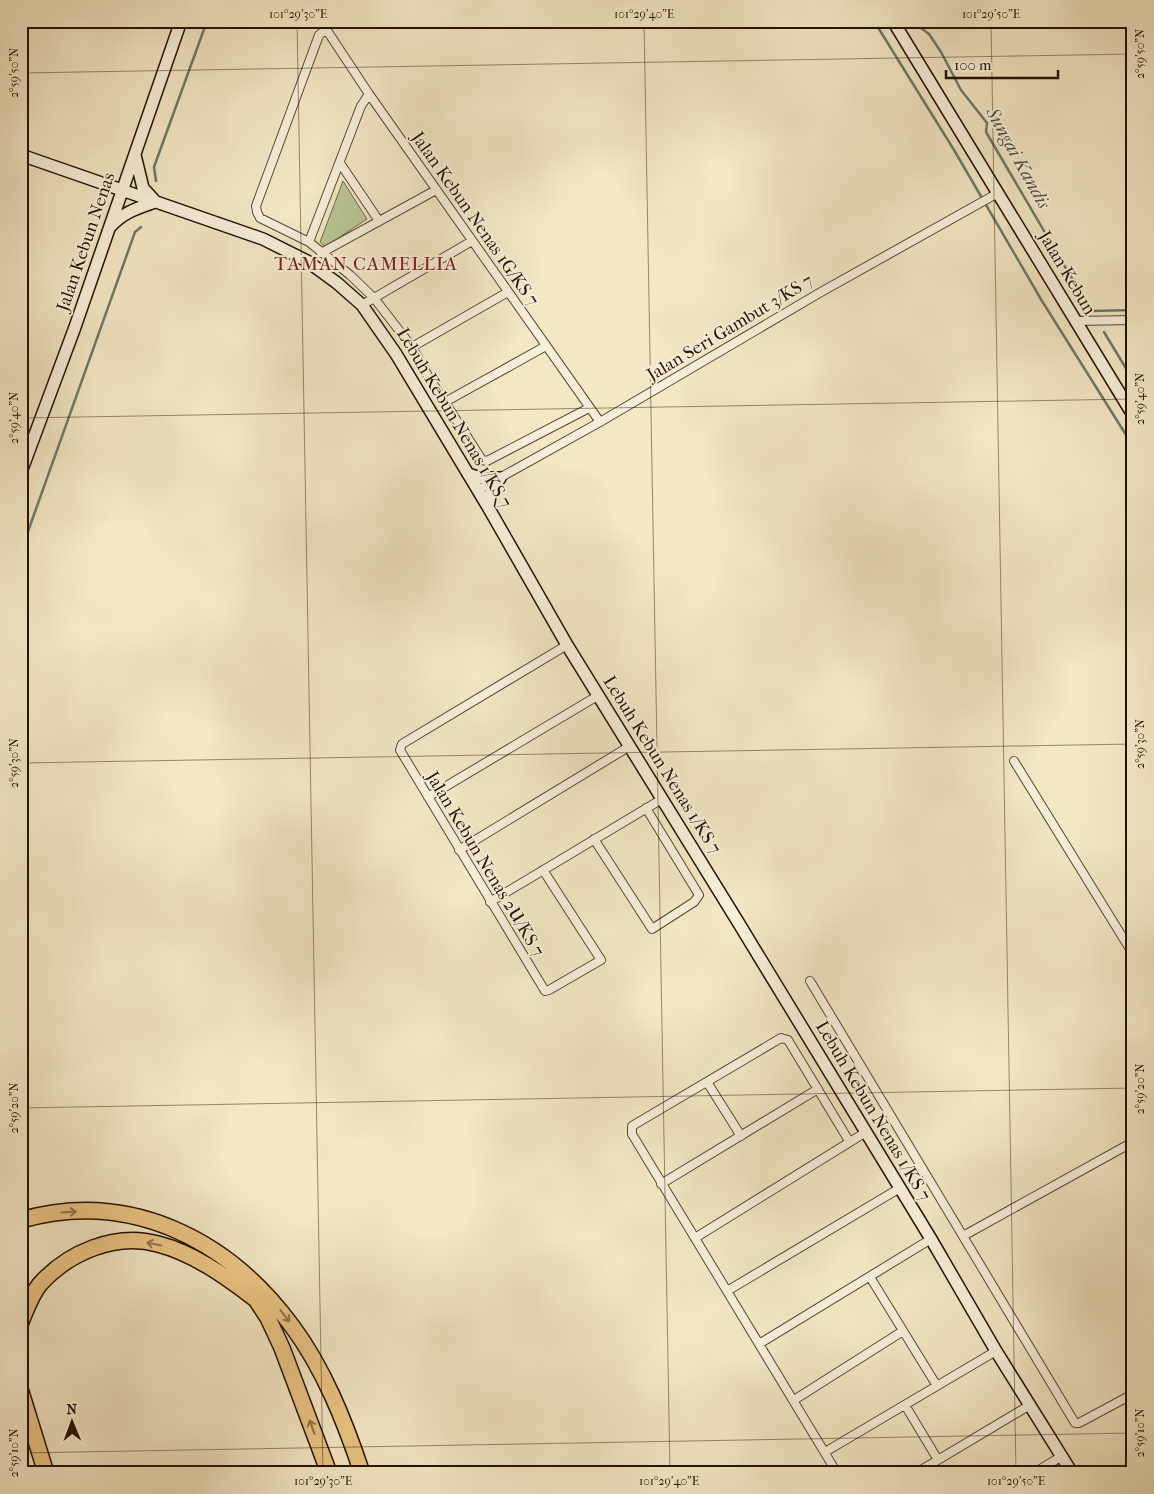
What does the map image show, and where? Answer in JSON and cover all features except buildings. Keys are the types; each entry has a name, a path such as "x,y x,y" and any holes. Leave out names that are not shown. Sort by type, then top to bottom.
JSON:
{"highway":[{"path":"21,1220 65,1212 96,1211 123,1214 169,1226 185,1233 222,1255 256,1285 293,1327 320,1370 340,1415 362,1473"},
{"path":"167,1235 204,1252 218,1262 241,1282 257,1300 282,1348 328,1473"},
{"path":"21,1322 40,1285 50,1275 83,1251 116,1242 157,1244 184,1253 217,1272 257,1300"},
{"path":"21,1392 46,1473"}],"street":[{"name":"Jalan Kebun Nenas","path":"21,472 182,21"},
{"name":"Jalan Kebun","path":"893,21 1133,416"},
{"name":"Jalan Kebun Nenas 1G/KS 7","path":"309,242 260,218 256,212 256,206 319,35 322,32 328,32 369,94 600,422"},
{"path":"369,94 361,106 309,242 350,275 374,298 412,347 482,460 487,461 590,408"},
{"name":"Lebuh Kebun Nenas 1/KS 7","path":"21,154 233,228 289,252 319,270 362,306 396,354 478,490 567,644 1072,1473"},
{"path":"109,229 116,220 151,200 143,188 134,155"},
{"path":"340,163 379,221"},
{"path":"322,253 436,190"},
{"name":"Jalan Seri Gambut 3/KS 7","path":"478,490 600,422 782,314 998,193"},
{"path":"362,306 472,241"},
{"path":"412,347 508,292"},
{"path":"1076,321 1133,320"},
{"path":"445,402 546,346"},
{"path":"468,474 486,478 500,478"},
{"path":"488,507 491,491 500,478"},
{"name":"Jalan Kebun Nenas 2U/KS 7","path":"544,870 601,960 549,990 544,990 490,902 400,750 400,747 567,644"},
{"path":"428,797 599,695"},
{"path":"459,850 630,746"},
{"path":"1014,761 1133,954"},
{"path":"490,902 662,799"},
{"path":"594,840 652,929 694,902 698,898 698,894 646,808"},
{"path":"810,981 1075,1423 1079,1423 1133,1394"},
{"path":"837,1473 661,1184 632,1134 632,1126 781,1038 785,1038 788,1040 849,1142"},
{"path":"707,1082 741,1136"},
{"path":"661,1184 818,1089"},
{"path":"694,1238 866,1132"},
{"path":"963,1236 1133,1142"},
{"path":"727,1291 900,1188"},
{"path":"759,1344 931,1239"},
{"path":"870,1277 937,1386"},
{"path":"794,1400 903,1331"},
{"path":"825,1452 996,1351"},
{"path":"905,1405 938,1460"},
{"path":"916,1473 1030,1405"},
{"path":"1034,1473 1062,1456"}],"green space":[{"path":"343,181 367,219 325,247 320,242"}],"waterway":[{"path":"156,181 154,167 207,21"},
{"path":"874,21 954,150 1042,301 1133,446"},
{"name":"Sungai Kandis","path":"917,21 921,28 929,34 941,52 961,90 987,123 986,132 1091,311 1133,310"},
{"path":"21,551 135,232 141,227"},
{"name":"Sungai Kandis","path":"1104,332 1133,380"}],"district":[{"name":"TAMAN CAMELLIA","path":"366,264"}]}
